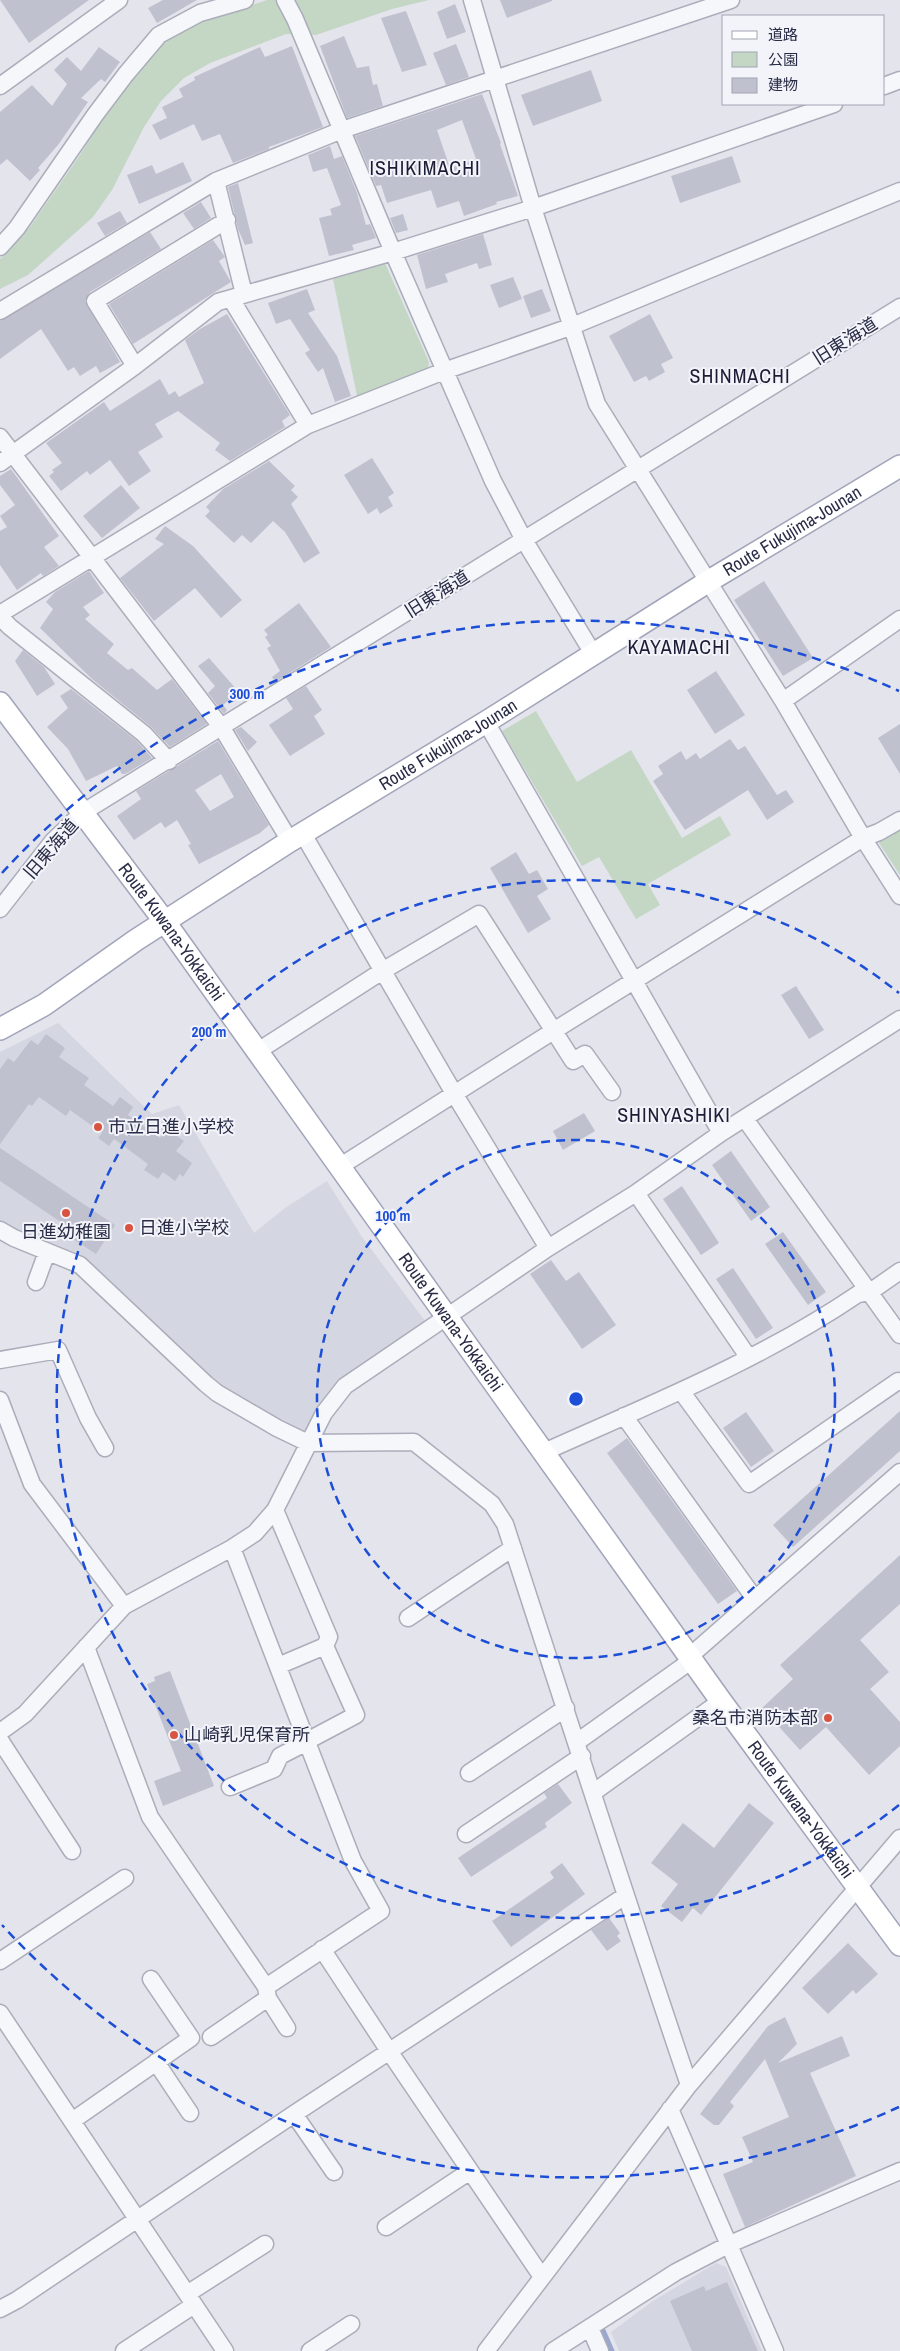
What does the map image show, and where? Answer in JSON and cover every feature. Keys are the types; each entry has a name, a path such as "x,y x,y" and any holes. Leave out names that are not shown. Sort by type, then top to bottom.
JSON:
{"main road":[{"name":"Route Fukujima-Jounan","path":"0,1029 44,1005 165,922 297,837 594,655 709,581 900,466"},
{"name":"Route Kuwana-Yokkaichi","path":"0,703 165,922 721,1701 900,1945"}],"street":[{"path":"0,86 119,0"},
{"path":"1,243 17,228 110,95 159,35 200,13 245,0"},
{"path":"284,0 295,19 393,252 493,481 524,540 594,655"},
{"path":"472,0 533,208 570,327 597,404 783,701 863,838 900,896"},
{"path":"0,311 216,181 342,130 731,0"},
{"path":"885,86 900,80"},
{"path":"0,463 135,366 218,302 393,252 533,208 831,105"},
{"path":"216,181 227,220 238,296 308,425"},
{"path":"169,761 144,734 10,627 0,615 308,425 444,371 570,327 900,191"},
{"path":"135,366 95,301 227,220"},
{"name":"旧東海道","path":"0,909 53,841 82,813 169,761 900,307"},
{"path":"0,437 15,454 222,728 297,837 384,970 455,1095 548,1248"},
{"path":"783,701 900,619"},
{"path":"486,722 721,1133"},
{"path":"340,1167 863,838 880,832 900,820"},
{"path":"258,1051 384,970 479,914 555,1030 573,1061 585,1054 612,1092"},
{"path":"0,1732 25,1714 124,1606 232,1548 255,1533 275,1510 308,1443 333,1400 345,1386 548,1248 636,1193 721,1133 900,1019"},
{"path":"745,1119 900,1335"},
{"path":"636,1193 749,1358"},
{"path":"0,1230 14,1238 80,1265 217,1393 276,1428 308,1443 414,1442 492,1504 505,1524 594,1792 625,1896 689,2086"},
{"path":"36,1282 47,1252"},
{"path":"544,1452 681,1391 749,1358 812,1324 858,1294 870,1292 900,1271"},
{"path":"0,1360 58,1350 88,1418 105,1448"},
{"path":"681,1391 749,1484 899,1378"},
{"path":"0,1400 32,1484 124,1606"},
{"path":"624,1416 755,1599"},
{"path":"466,1834 580,1749 691,1658 755,1599 900,1472"},
{"path":"230,1788 274,1769 280,1756 356,1715 326,1646 329,1637 275,1510"},
{"path":"211,2036 322,1949 382,1911 353,1861 232,1548"},
{"path":"408,1618 513,1548"},
{"path":"278,1666 326,1646"},
{"path":"86,1647 150,1817 267,1992 287,2028"},
{"path":"594,1792 721,1701"},
{"path":"469,1773 566,1708"},
{"path":"0,1740 72,1851"},
{"path":"486,2351 670,2109 900,1838"},
{"path":"0,1961 125,1878"},
{"path":"0,2310 625,1896"},
{"path":"322,1949 542,2277"},
{"path":"72,2121 191,2038 151,1979"},
{"path":"0,2013 225,2351"},
{"path":"156,2062 190,2112"},
{"path":"670,2109 775,2351"},
{"path":"294,2114 334,2172"},
{"path":"386,2227 470,2171"},
{"path":"553,2351 676,2272 730,2244 900,2171"},
{"path":"124,2351 265,2244"},
{"path":"310,2351 351,2324"},
{"path":"590,2328 600,2351"}],"shaded area":[{"name":"日進小学校","path":"58,1023 152,1114 179,1105 254,1233 285,1208 327,1181 362,1237 425,1321 342,1379 323,1400 308,1429 297,1432 221,1389 83,1261 17,1233 0,1223 0,1052"},
{"path":"716,2263 726,2267 762,2351 619,2351 611,2332 653,2301"}],"green space":[{"path":"267,0 429,0 392,9 316,35 286,34 210,63 184,78 161,101 144,127 112,190 93,217 28,275 0,289 0,259 30,227 102,120 142,66 163,43 185,28"},
{"path":"385,263 429,362 428,368 357,396 333,279"},
{"path":"536,711 577,782 631,750 682,838 720,816 731,835 648,884 660,905 636,919 599,857 582,866 502,731"},
{"path":"900,826 900,875 879,843 882,836"}],"building":[{"path":"0,0 89,0 29,43"},
{"path":"163,0 197,0 157,23 148,8"},
{"path":"500,0 552,0 552,1 507,18"},
{"path":"455,4 466,32 447,39 437,12"},
{"path":"406,11 427,65 402,72 381,18"},
{"path":"344,36 357,68 369,66 373,85 377,84 383,106 347,118 320,46"},
{"path":"456,44 469,77 446,85 433,53"},
{"path":"292,46 323,127 233,163 220,134 202,141 194,124 160,140 152,125 167,118 162,107 183,97 179,89 195,80 194,77 260,47 265,57"},
{"path":"99,47 120,62 105,82 101,79 81,98 88,102 58,145 38,168 40,170 30,181 7,159 0,165 0,112 32,85 52,106 67,84 54,70 67,57 81,71"},
{"path":"591,70 602,101 533,126 521,95"},
{"path":"482,94 501,143 518,196 496,202 497,204 464,216 459,201 437,208 431,190 387,203 381,185 376,186 355,136","holes":["462,120 476,159 450,168 437,130"]},
{"path":"330,146 334,159 342,156 357,193 366,225 370,224 376,238 352,245 354,250 329,256 319,218 332,215 330,209 341,205 327,168 313,172 308,155"},
{"path":"732,156 741,182 680,203 671,176"},
{"path":"183,162 192,181 139,204 127,175 152,165 156,174"},
{"path":"238,183 253,243 245,245 238,229 228,187"},
{"path":"201,202 211,218 194,229 183,213"},
{"path":"120,211 127,223 105,236 97,223"},
{"path":"403,214 408,230 396,233 390,218"},
{"path":"150,232 161,249 90,292 85,301 120,362 100,373 96,366 80,376 74,367 68,371 41,329 0,359 0,321"},
{"path":"483,234 492,265 479,269 477,263 445,274 448,282 426,289 417,255"},
{"path":"213,240 225,257 219,261 231,282 133,344 109,304"},
{"path":"513,277 522,299 499,308 490,285"},
{"path":"307,289 315,310 308,313 337,356 351,396 335,402 323,368 318,372 305,353 310,350 290,319 276,324 268,303"},
{"path":"542,289 551,311 531,318 523,296"},
{"path":"227,314 290,415 282,421 285,427 230,461 215,450 220,443 178,411 155,424 163,437 138,452 151,471 129,486 110,460 90,475 87,471 61,491 49,476 54,472 52,470 62,463 46,443 104,402 110,411 160,379 169,395 175,391 179,397 204,383 185,340"},
{"path":"650,314 673,358 661,364 665,372 649,381 646,376 634,382 609,336"},
{"path":"372,458 394,493 388,497 393,506 380,514 377,508 368,514 344,475"},
{"path":"269,461 295,486 291,490 298,497 291,504 320,553 304,563 285,532 273,521 251,543 242,535 234,543 205,516 210,511 206,507 223,489"},
{"path":"11,469 59,536 44,547 59,566 43,576 41,573 17,590 0,565 0,531 7,527 0,516 15,505 0,485 0,476"},
{"path":"121,485 140,508 102,538 83,516"},
{"path":"165,526 193,546 242,600 221,618 195,588 154,621 120,578 164,544 155,539"},
{"path":"89,571 104,593 83,607 90,615 85,619 114,644 107,653 128,670 132,668 157,690 172,679 207,724 170,747 150,726 92,679 40,628 53,609 46,602 55,592"},
{"path":"764,581 813,658 783,676 734,600"},
{"path":"299,603 331,647 275,682 272,677 280,671 267,648 271,646 265,637 268,635 264,630"},
{"path":"23,650 44,667 55,684 37,696 15,661"},
{"path":"209,658 237,690 228,697 230,699 223,705 227,710 224,714 208,693 215,686 198,666"},
{"path":"716,671 745,715 715,734 687,690"},
{"path":"306,686 322,710 314,716 325,734 290,756 269,725 293,709 286,698"},
{"path":"71,689 137,741 152,758 125,774 122,774 117,766 86,781 68,749 47,727 68,708 60,696"},
{"path":"900,724 900,774 878,738"},
{"path":"241,727 257,742 248,751 235,730"},
{"path":"730,739 738,750 745,746 777,795 786,790 794,802 767,820 748,790 685,830 653,781 663,774 658,766 681,751 686,760 696,753 700,759"},
{"path":"218,741 269,825 260,833 199,864 188,845 191,844 177,820 165,828 161,822 134,840 117,816 141,799 136,791","holes":["221,774 234,797 210,811 195,790"]},
{"path":"516,852 529,874 537,870 548,889 537,896 551,919 528,933 490,868"},
{"path":"796,986 824,1030 809,1039 781,995"},
{"path":"46,1034 65,1048 59,1057 89,1078 84,1085 113,1106 120,1097 133,1107 128,1115 160,1138 166,1128 184,1141 176,1151 192,1163 183,1177 180,1174 175,1181 163,1172 158,1179 144,1170 148,1164 114,1139 109,1146 98,1138 102,1133 70,1110 66,1116 39,1097 32,1106 29,1104 0,1144 0,1069 8,1058 14,1062 31,1040 38,1045"},
{"path":"584,1113 595,1131 563,1150 553,1131"},
{"path":"0,1148 115,1225 96,1254 73,1239 77,1233 0,1181"},
{"path":"731,1151 770,1207 751,1221 712,1165"},
{"path":"682,1186 719,1243 701,1255 663,1199"},
{"path":"783,1232 826,1292 808,1305 765,1244"},
{"path":"551,1260 566,1281 579,1272 616,1325 582,1349 530,1274"},
{"path":"733,1268 773,1328 756,1339 716,1279"},
{"path":"900,1411 900,1451 793,1547 773,1525"},
{"path":"746,1412 774,1451 751,1467 723,1428"},
{"path":"627,1438 737,1591 718,1604 607,1453"},
{"path":"900,1555 900,1604 860,1640 889,1672 870,1689 900,1722 900,1746 869,1775 826,1727 800,1750 762,1708 793,1679 780,1665"},
{"path":"170,1671 214,1786 163,1806 154,1781 181,1771 147,1684 155,1681 154,1677"},
{"path":"558,1784 572,1803 545,1823 547,1827 471,1877 458,1858 547,1798 544,1793"},
{"path":"749,1803 774,1823 701,1915 693,1908 682,1922 661,1906 678,1884 651,1863 683,1823 714,1848"},
{"path":"562,1863 585,1894 511,1947 492,1921 554,1878 550,1872"},
{"path":"609,1918 620,1933 617,1936 621,1941 607,1951 591,1930"},
{"path":"848,1943 878,1974 856,1994 853,1990 828,2014 802,1988"},
{"path":"785,2017 797,2044 778,2063 842,2036 850,2056 810,2073 856,2176 745,2227 723,2174 753,2162 742,2137 789,2117 765,2059 730,2102 734,2106 719,2125 714,2125 700,2114 768,2026"},
{"path":"727,2282 758,2351 692,2351 670,2301 704,2286 706,2291"}],"waterway":[{"path":"602,2328 612,2351"}],"place":[{"name":"市立日進小学校","path":"98,1127"},
{"name":"日進幼稚園","path":"66,1213"},
{"name":"日進小学校","path":"129,1228"},
{"name":"桑名市消防本部","path":"828,1718"},
{"name":"山崎乳児保育所","path":"174,1735"}],"district":[{"name":"ISHIKIMACHI","path":"425,168"},
{"name":"SHINMACHI","path":"740,376"},
{"name":"KAYAMACHI","path":"679,647"},
{"name":"SHINYASHIKI","path":"674,1115"}]}
